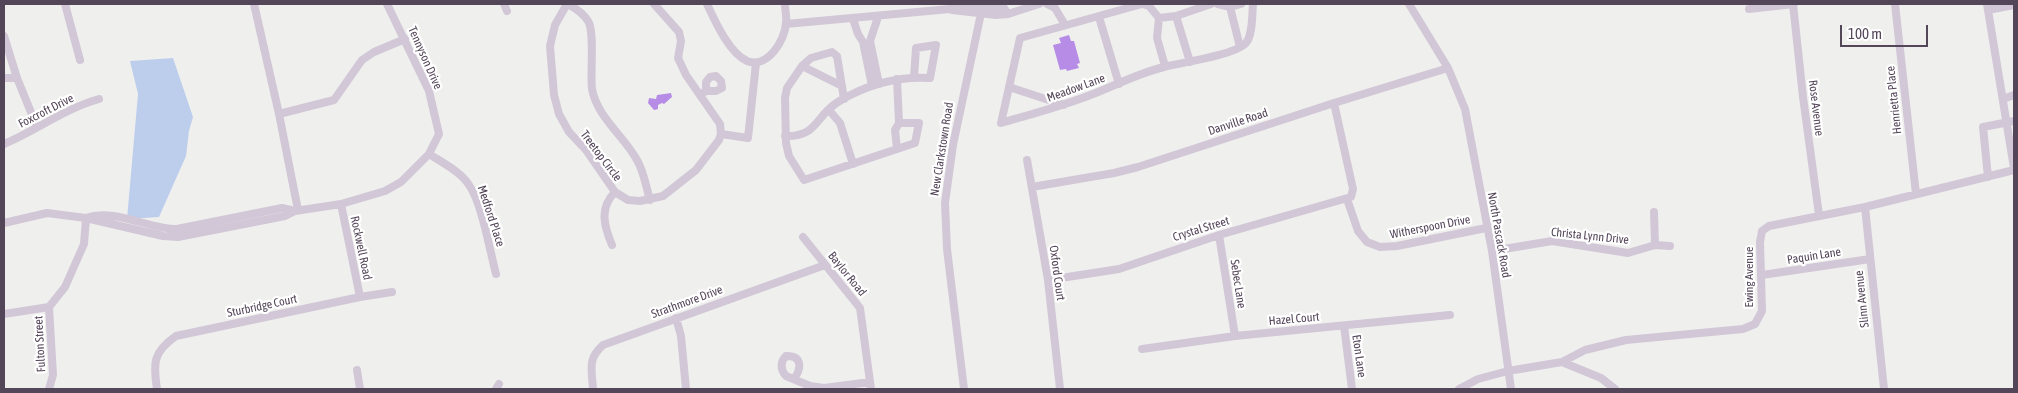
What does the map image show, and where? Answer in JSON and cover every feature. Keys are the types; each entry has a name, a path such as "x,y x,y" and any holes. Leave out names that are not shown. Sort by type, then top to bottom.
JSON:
{"street":[{"path":"65,4 80,60"},
{"path":"254,4 279,114 297,211"},
{"name":"Tennyson Drive","path":"4,223 48,213 86,218 102,215 177,230 282,208 297,211 341,204 385,191 401,182 430,154 439,134 429,91 387,4"},
{"path":"568,4 576,8 588,20 592,30 590,60 592,90 597,105 638,161 650,200 663,196 696,170 719,140 721,134 720,124 703,93 686,75 678,58 681,41 679,32 654,4"},
{"name":"Treetop Circle","path":"568,4 555,25 550,46 554,96 559,114 569,132 586,150 615,192 628,200 650,200"},
{"path":"707,4 726,41 745,60 756,63 767,60 774,51 786,24 785,4"},
{"path":"786,24 878,17 950,7 982,7 1008,14 1039,4"},
{"path":"1047,4 1055,8 1065,25"},
{"name":"Meadow Lane","path":"1159,18 1149,6 1142,4 1020,38 1001,123 1064,105 1165,66 1190,62 1240,47"},
{"path":"1165,66 1158,44 1159,18 1176,16 1211,4"},
{"path":"1218,4 1230,7 1240,4"},
{"path":"1230,7 1240,47 1246,44 1250,36 1253,4"},
{"name":"North Pascack Road","path":"1410,4 1448,68 1465,109 1486,228 1492,251 1510,389"},
{"path":"1749,9 1794,4"},
{"name":"Rose Avenue","path":"1794,4 1803,97 1819,215"},
{"name":"Henrietta Place","path":"1895,4 1916,194"},
{"path":"2014,5 1988,7 2003,99 2011,121 2014,169"},
{"name":"New Clarkstown Road","path":"964,389 947,250 945,203 953,145 982,7"},
{"path":"1176,16 1190,62"},
{"path":"876,85 870,41 878,17"},
{"path":"1099,17 1119,84"},
{"path":"853,19 863,42 876,85"},
{"path":"4,36 17,78 37,127"},
{"path":"279,114 334,100 362,60 374,52 405,39"},
{"path":"785,136 798,136 809,131 829,110 844,99 876,85 897,79 930,78 936,46 916,48 914,77"},
{"path":"844,99 837,56 832,52 811,58 802,66 787,88 785,136 789,156 804,180 915,143 919,123 899,123"},
{"path":"721,134 748,138 756,63"},
{"path":"802,66 842,86"},
{"name":"Danville Road","path":"1032,188 1138,167 1448,68"},
{"path":"4,78 17,78"},
{"path":"897,79 899,123 895,130 897,149"},
{"path":"1009,87 1064,105"},
{"path":"2003,99 2014,95"},
{"name":"Foxcroft Drive","path":"4,144 70,110 99,99"},
{"path":"1334,103 1353,189 1351,197 1347,199"},
{"path":"829,110 840,123 853,164"},
{"path":"1988,177 1983,127 2011,121"},
{"name":"Medford Place","path":"430,154 453,169 469,185 478,205 496,274"},
{"name":"Oxford Court","path":"1027,160 1048,280 1060,389"},
{"name":"Ewing Avenue","path":"1562,362 1585,350 1626,340 1743,329 1755,324 1762,311 1760,242 1762,231 1772,225 1865,207 2014,169"},
{"path":"612,245 604,223 604,210 608,199 615,192"},
{"name":"Witherspoon Drive","path":"1347,199 1358,231 1367,242 1380,247 1397,246 1486,228"},
{"name":"Crystal Street","path":"1048,280 1119,269 1219,235 1347,199"},
{"name":"Rockwell Road","path":"341,204 360,297"},
{"name":"Slinn Avenue","path":"1865,207 1884,389"},
{"path":"1654,212 1655,245"},
{"name":"Fulton Street","path":"49,389 53,376 49,307 64,287 84,244 86,218"},
{"name":"Sebec Lane","path":"1219,235 1235,336"},
{"name":"Baylor Road","path":"803,237 860,308 870,386"},
{"name":"Christa Lynn Drive","path":"1492,251 1552,241 1628,254 1655,245 1670,246"},
{"name":"Paquin Lane","path":"1762,275 1870,258"},
{"name":"Strathmore Drive","path":"593,389 591,359 603,345 825,265"},
{"name":"Sturbridge Court","path":"157,389 154,368 156,356 163,345 176,336 392,292"},
{"path":"4,314 49,307"},
{"name":"Hazel Court","path":"1142,350 1235,336 1450,315"},
{"path":"676,318 681,336 686,389"},
{"name":"Eton Lane","path":"1344,326 1352,389"},
{"path":"1459,389 1478,379 1508,370 1562,362 1601,378 1615,389"},
{"path":"357,370 360,389"},
{"path":"794,379 810,386 824,388 870,386"}],"shaded area":[{"path":"1069,35 1071,41 1074,41 1080,63 1077,64 1079,68 1067,71 1066,69 1060,70 1053,45 1061,43 1059,38"},
{"path":"173,58 193,117 186,156 159,217 127,219 138,94 130,61"},
{"path":"671,93 672,97 664,104 658,105 658,109 654,110 648,103 649,98 656,99 657,95"}]}
